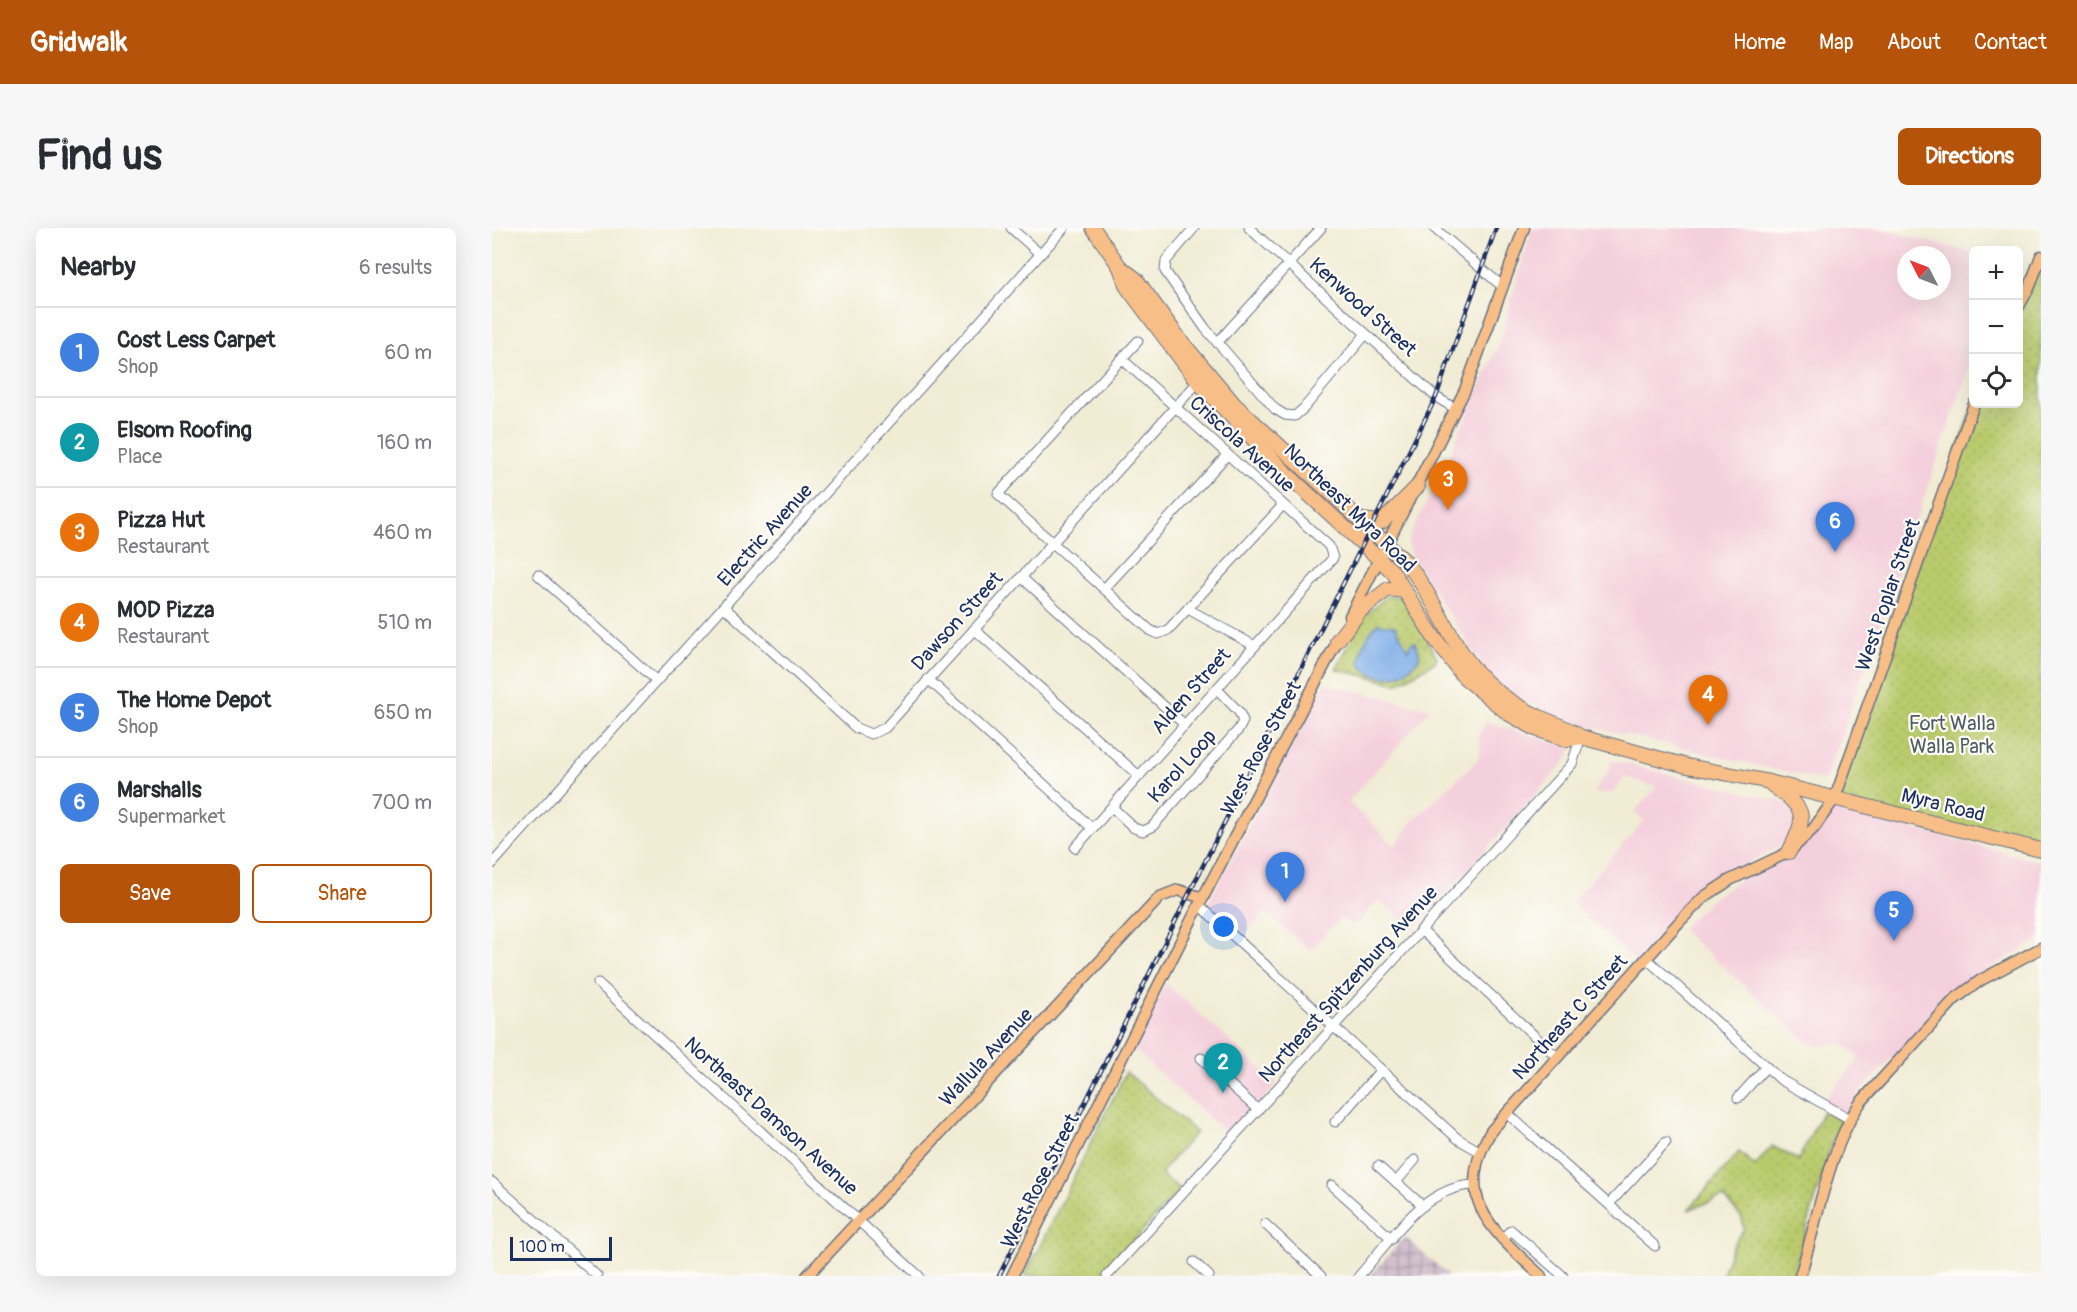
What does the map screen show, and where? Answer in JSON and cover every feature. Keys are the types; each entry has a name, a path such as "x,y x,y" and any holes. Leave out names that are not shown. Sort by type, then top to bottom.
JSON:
{"highway":[{"name":"Northeast Myra Road","path":"1093,228 1120,267 1126,287 1198,382 1290,477 1380,559 1403,584 1446,655 1485,696 1536,729 1567,740 1581,737"},
{"name":"Northeast Myra Road","path":"1120,267 1136,279 1181,341 1234,405 1388,544 1416,575 1458,650 1473,669 1516,704 1543,719 1570,728 1581,737 1687,766 1765,781 1835,798"},
{"path":"1361,520 1382,522 1418,486"},
{"path":"1337,641 1360,611 1388,589 1404,591 1416,606"},
{"path":"1765,781 1793,800 1800,809 1803,821 1801,830 1789,852"},
{"name":"Myra Road","path":"1835,798 2041,849"}],"main road":[{"name":"West Rose Street","path":"1012,1276 1201,902 1456,409 1524,228"},
{"path":"2023,301 2031,286 2041,256"},
{"name":"West Poplar Street","path":"1835,798 1973,408"},
{"name":"Northeast C Street","path":"1473,1185 1479,1151 1491,1131 1646,958 1704,897 1730,880 1789,852 1814,828 1835,798"},
{"name":"Wallula Avenue","path":"807,1276 1160,897 1179,890 1201,902"},
{"path":"1800,1276 1837,1149 1850,1119 1884,1075 1955,999 1981,980 2041,948"},
{"path":"1473,1185 1482,1213 1502,1239 1541,1276"}],"street":[{"path":"1011,228 1040,254"},
{"name":"Electric Avenue","path":"492,864 1064,228"},
{"path":"1194,228 1166,261 1165,271 1217,342 1275,409 1285,415 1294,416 1304,408 1366,334"},
{"name":"Kenwood Street","path":"1249,228 1445,404 1456,409"},
{"path":"1217,342 1321,228"},
{"path":"1434,228 1503,287"},
{"path":"1138,341 998,494 1150,630 1158,634 1168,630 1283,505"},
{"name":"Criscola Avenue","path":"1122,359 1329,546 1333,558"},
{"name":"Dawson Street","path":"724,607 856,728 871,735 885,728 1198,382"},
{"path":"1104,589 1227,455"},
{"name":"Alden Street","path":"1075,848 1333,558"},
{"path":"538,575 657,681"},
{"path":"1021,577 1185,725"},
{"path":"1188,609 1255,646"},
{"path":"974,629 1139,776"},
{"path":"928,679 1092,828"},
{"name":"Karol Loop","path":"1112,807 1134,828 1143,831 1152,827 1239,729 1243,721 1239,712 1217,689"},
{"name":"Northeast Spitzenburg Avenue","path":"1107,1276 1572,764 1581,737"},
{"path":"1201,902 1334,1028 1458,1139 1479,1151"},
{"path":"1421,930 1557,1057"},
{"path":"1646,958 1766,1067 1799,1092 1850,1119"},
{"name":"Northeast Damson Avenue","path":"598,983 919,1276"},
{"path":"1202,1058 1258,1110"},
{"path":"1738,1098 1766,1067"},
{"path":"1335,1122 1381,1070"},
{"path":"1507,1113 1655,1246"},
{"path":"1609,1204 1666,1142"},
{"path":"1396,1182 1415,1160"},
{"path":"1378,1166 1423,1206"},
{"path":"492,1182 597,1276"},
{"path":"1332,1185 1392,1239"},
{"path":"1359,1276 1423,1206 1441,1193 1461,1186 1473,1185"},
{"path":"1265,1224 1321,1276"},
{"path":"1502,1239 1511,1230 1563,1276"},
{"path":"1194,1262 1209,1276"}],"shaded area":[{"path":"1532,228 1877,228 1946,246 1897,246 1897,300 1951,300 1951,247 1969,252 1969,370 1825,781 1567,721 1514,695 1487,673 1409,552 1408,540 1446,463 1500,341"},
{"path":"1325,683 1430,709 1348,802 1395,846 1413,821 1477,760 1481,751 1478,734 1487,722 1572,748 1564,763 1413,930 1378,899 1353,927 1341,917 1310,951 1266,912 1240,939 1207,905"},
{"path":"1612,760 1783,802 1797,813 1790,837 1778,848 1747,863 1748,865 1713,884 1680,912 1636,962 1571,902 1644,821 1634,812 1657,787 1625,777 1613,792 1599,794 1594,791 1609,771"},
{"path":"1834,808 2041,862 2041,938 1961,985 1862,1089 1845,1114 1825,1103 1826,1097 1860,1059 1842,1043 1819,1046 1809,1044 1681,929 1712,899 1737,882 1792,855 1811,839"},
{"path":"1165,983 1277,1083 1229,1136 1132,1048"},
{"path":"1405,1237 1449,1276 1370,1276"}],"green space":[{"name":"Fort Walla Walla Park","path":"2041,256 2041,851 1835,798 1973,408 2023,408 2023,299"},
{"path":"1387,596 1401,597 1405,602 1437,657 1435,662 1397,684 1336,669 1365,615"},
{"path":"1126,1072 1196,1132 1162,1171 1163,1176 1180,1189 1102,1276 1025,1276"},
{"path":"1823,1111 1842,1121 1833,1138 1793,1276 1721,1276 1733,1246 1744,1230 1742,1218 1723,1197 1688,1210 1739,1152 1755,1166 1772,1146 1798,1160"}],"water":[{"path":"1378,624 1395,626 1408,650 1411,643 1415,642 1420,656 1415,663 1401,673 1385,677 1369,672 1361,666 1361,655 1365,643"}],"railway":[{"path":"999,1276 1436,397 1496,228"}],"place":[{"name":"Pizza Hut","path":"1448,510"},
{"name":"Marshalls","path":"1835,552"},
{"name":"MOD Pizza","path":"1708,725"},
{"name":"Cost Less Carpet","path":"1285,902"},
{"name":"The Home Depot","path":"1894,941"},
{"name":"Elsom Roofing","path":"1223,1093"}]}
